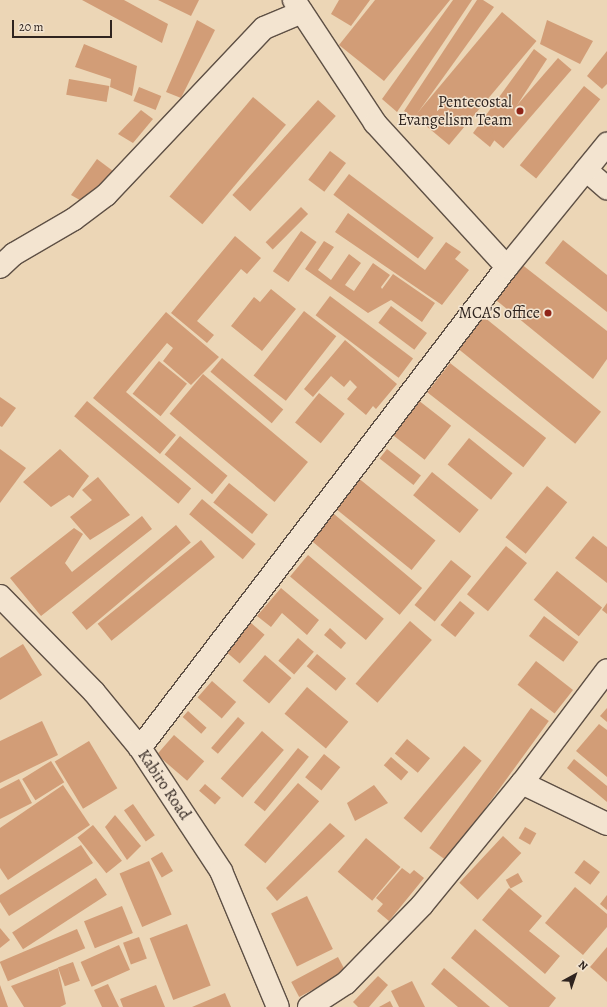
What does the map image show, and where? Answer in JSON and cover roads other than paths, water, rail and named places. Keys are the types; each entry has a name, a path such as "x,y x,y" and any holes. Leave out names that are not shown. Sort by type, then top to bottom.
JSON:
{"street":[{"path":"0,267 14,254 74,219 106,195 264,28 298,6 375,123 507,267"},
{"path":"140,748 507,267 607,144"},
{"path":"586,170 607,188"},
{"name":"Kabiro Road","path":"0,596 94,692 140,748 221,871 278,1007"},
{"path":"309,1007 346,983 422,905 522,784 607,670"},
{"path":"522,784 607,824"}],"place":[{"name":"Pentecostal Evangelism Team","path":"520,111"},
{"name":"MCA'S office","path":"548,313"}]}
